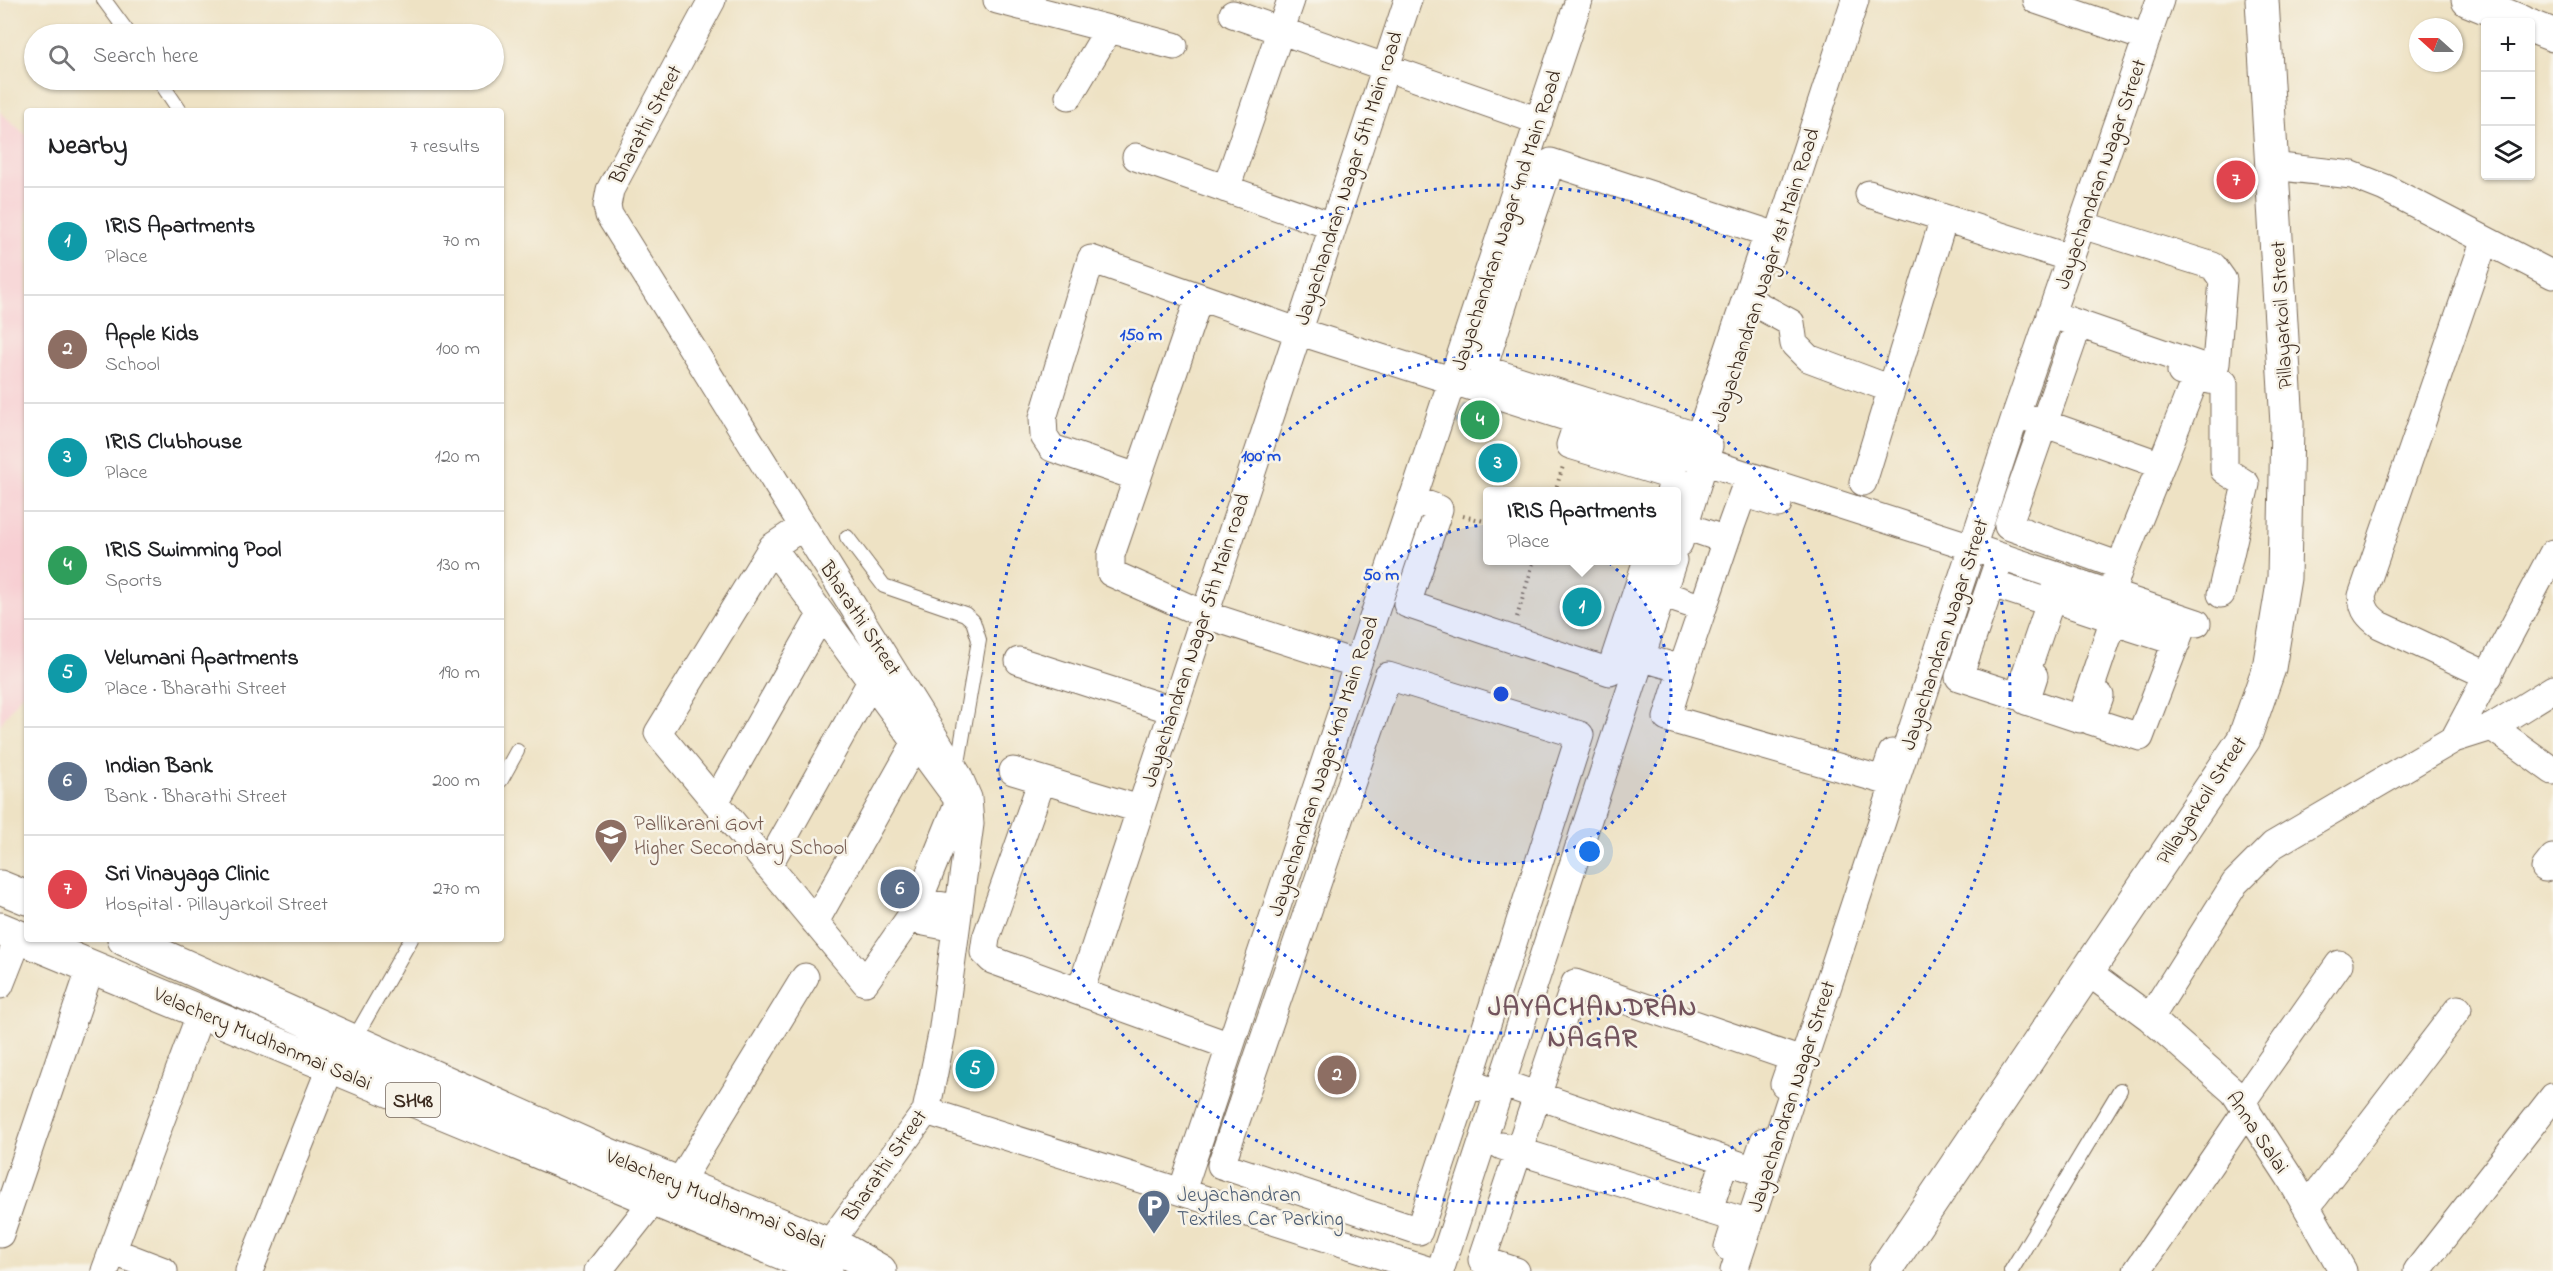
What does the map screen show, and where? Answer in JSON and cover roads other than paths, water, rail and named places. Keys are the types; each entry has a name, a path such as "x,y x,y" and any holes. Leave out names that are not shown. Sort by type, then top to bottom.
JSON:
{"main road":[{"name":"Pillayarkoil Street","path":"1885,1271 2244,739 2269,668 2284,578 2287,424 2262,0"},
{"path":"2468,0 2512,18"},
{"path":"2535,28 2553,36"},
{"path":"0,887 24,897"},
{"name":"Velachery Mudhanmai Salai","path":"9,933 24,939"},
{"name":"Velachery Mudhanmai Salai","path":"31,942 331,1066 666,1191 824,1261 880,1271"},
{"name":"Velachery Mudhanmai Salai","path":"131,942 609,1155 666,1191"}],"street":[{"name":"Bharathi Street","path":"712,0 610,190 606,206 609,215 802,527 885,654 956,771 969,798 970,824 942,1034 926,1111 824,1261"},
{"path":"997,0 1174,46"},
{"path":"1226,189 1292,0"},
{"name":"Jayachandran Nagar 5th Main road","path":"1080,992 1203,614 1408,0"},
{"name":"Jayachandran Nagar 4nd Main Road","path":"1182,1191 1452,381 1506,258 1539,121 1579,0"},
{"name":"Jayachandran Nagar 1st Main Road","path":"1681,538 1855,0"},
{"path":"2036,0 2147,38"},
{"name":"Jayachandran Nagar Street","path":"1734,1271 2016,414 2160,0"},
{"path":"1233,14 1539,121"},
{"path":"1069,96 1108,29"},
{"path":"1136,157 1332,226"},
{"path":"1551,162 1768,233 1699,437 1483,369 1506,258 1551,162"},
{"path":"2272,166 2352,175 2385,188 2484,242 2553,275"},
{"path":"1869,194 2070,258"},
{"path":"1863,482 1944,218"},
{"path":"2047,323 2212,370 2216,364 2223,280 2213,266 2082,225"},
{"path":"2484,242 2362,596 2363,607 2369,617 2380,625 2489,676"},
{"path":"1137,477 1052,448 1044,436 1043,418 1091,259 1297,331 1972,547 2000,557 2059,590"},
{"path":"1198,298 1111,555 1111,573 1203,614 1358,664"},
{"path":"1756,304 1791,323 1794,344 1808,358 1891,389"},
{"path":"2047,323 2073,340 2196,377 2224,383 2224,470 2246,484 2221,594"},
{"path":"2073,340 2008,526 2120,566"},
{"path":"1992,584 2059,590 2120,607 2186,628 2140,737 2091,721 2120,607 2120,566 2196,377"},
{"path":"2016,414 2161,465"},
{"path":"1578,421 1570,445 1675,477 1672,487"},
{"path":"1743,493 1957,559 1883,780 1667,718 1726,540 1743,493"},
{"path":"1412,500 1439,509 1407,604 1610,672 1646,565"},
{"path":"772,547 959,801 914,911 865,982 658,733 772,547 802,527"},
{"path":"1681,538 1726,540"},
{"path":"2454,739 2553,553"},
{"path":"2000,557 1959,677 2018,696 2059,590"},
{"path":"1440,1271 1672,565"},
{"path":"2059,590 2026,701 2080,719 2120,607"},
{"path":"1661,594 1703,608"},
{"path":"715,801 816,624"},
{"path":"768,866 885,654"},
{"path":"1640,657 1682,669"},
{"path":"1019,661 1172,710"},
{"path":"1388,676 1580,735 1468,1083 1419,1231 1221,1165 1388,676"},
{"path":"2150,1018 2235,883 2274,845 2454,739 2492,727 2553,689"},
{"path":"2492,727 2553,771"},
{"path":"815,922 916,742"},
{"path":"1013,771 1139,809"},
{"path":"1041,780 986,938 984,952 992,960 1230,1046"},
{"path":"1534,876 1566,885"},
{"path":"914,911 956,918"},
{"path":"0,985 9,933"},
{"path":"2137,1271 2339,964"},
{"path":"0,1234 92,967"},
{"name":"Anna Salai","path":"2088,972 2150,1018 2198,1058 2245,1106 2343,1271"},
{"path":"598,1271 666,1191 805,977"},
{"path":"1468,1083 1536,1096 1754,1170 1793,1058 1575,983 1536,1096 1482,1260 1516,1271"},
{"path":"2307,1207 2458,1009"},
{"path":"164,1271 109,1261 201,1012"},
{"path":"249,1271 331,1066"},
{"path":"2417,1271 2553,1097"},
{"path":"926,1111 1431,1271"},
{"path":"1482,1140 1737,1219 1720,1271"},
{"path":"1709,1210 1725,1160"}],"lane":[{"path":"104,0 122,24"},
{"path":"166,90 178,108"},
{"path":"847,537 884,586 964,614 973,621 979,640 956,771"},
{"path":"504,775 517,751"},
{"path":"353,1041 409,942"},
{"path":"2012,1271 2120,1090"}],"water":[{"path":"1465,404 1502,417 1496,435 1459,422"}],"place":[{"name":"Sri Vinayaga Clinic","path":"2236,180"},
{"name":"IRIS Swimming Pool","path":"1480,420"},
{"name":"IRIS Clubhouse","path":"1498,463"},
{"name":"IRIS Apartments","path":"1582,607"},
{"name":"Pallikarani Govt Higher Secondary School","path":"611,864"},
{"name":"Indian Bank","path":"900,889"},
{"name":"Velumani Apartments","path":"975,1069"},
{"name":"Apple Kids","path":"1337,1075"},
{"name":"Jeyachandran Textiles Car Parking","path":"1154,1235"}],"district":[{"name":"JAYACHANDRAN NAGAR","path":"1593,1022"}]}
